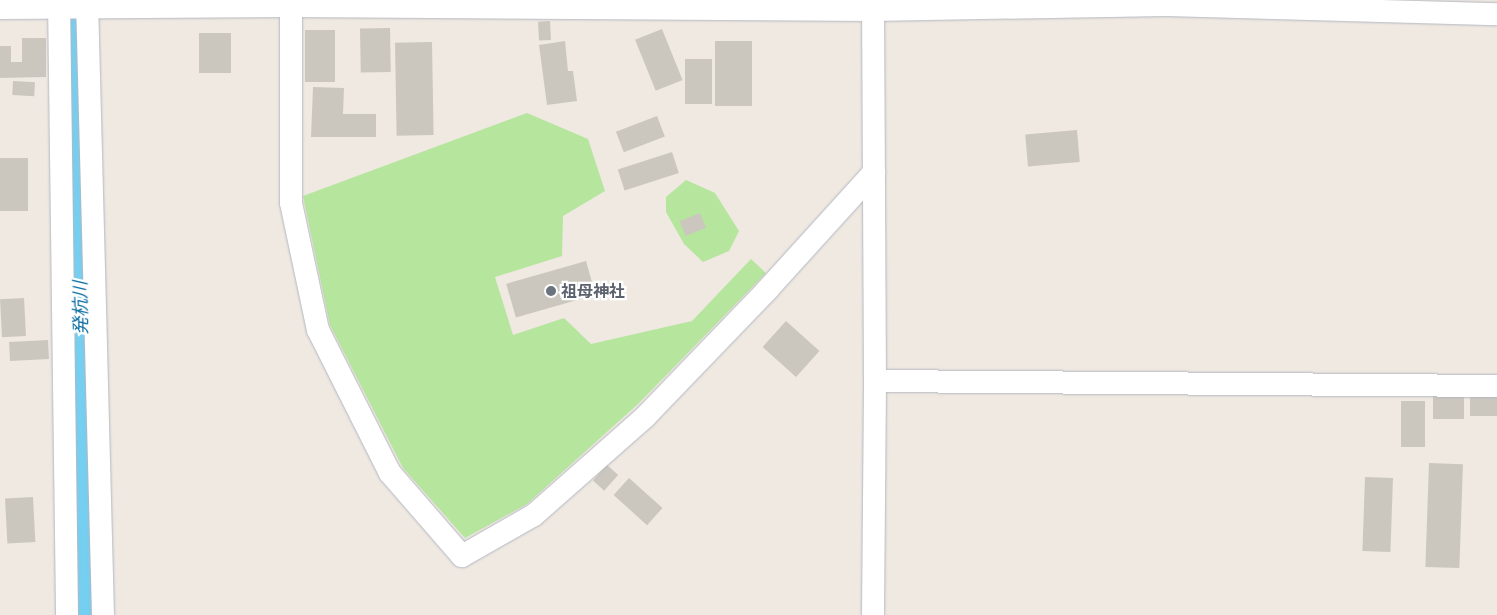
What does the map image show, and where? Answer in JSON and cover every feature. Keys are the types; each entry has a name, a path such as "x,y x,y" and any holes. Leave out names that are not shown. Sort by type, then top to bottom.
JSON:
{"street":[{"path":"59,4 67,615"},
{"path":"0,8 59,4 291,6 1166,5 1497,14"},
{"path":"87,4 103,615"},
{"path":"873,5 875,381 873,615"},
{"path":"291,6 290,203 318,330 390,473 462,556 534,515 644,417 768,289 874,172"},
{"path":"875,381 1497,386"}],"green space":[{"path":"527,113 588,139 605,191 563,216 562,256 495,277 513,335 564,318 591,344 692,321 751,259 766,273 639,403 527,504 465,538 403,468 330,325 303,196"},
{"path":"686,180 715,193 739,231 729,251 703,262 684,244 666,212 666,197"}],"building":[{"path":"550,21 551,40 539,41 538,22"},
{"path":"390,28 391,72 361,73 360,29"},
{"path":"662,29 683,80 656,91 635,40"},
{"path":"305,30 335,30 335,82 305,82"},
{"path":"199,33 231,33 231,73 199,73"},
{"path":"22,38 46,38 46,77 0,78 0,46 11,46 11,62 22,62"},
{"path":"565,41 568,71 573,71 577,101 547,105 539,45"},
{"path":"715,41 752,41 752,106 715,106"},
{"path":"432,42 434,135 397,136 395,43"},
{"path":"685,59 712,59 712,104 685,104"},
{"path":"13,81 35,82 34,96 12,95"},
{"path":"313,87 344,88 343,114 376,114 376,137 311,137"},
{"path":"657,116 665,137 624,152 616,132"},
{"path":"1077,130 1080,162 1028,166 1025,135"},
{"path":"672,152 679,173 625,191 618,170"},
{"path":"0,158 28,158 28,211 0,211"},
{"path":"700,213 706,228 686,236 680,221"},
{"name":"祖母神社","path":"586,261 596,295 516,318 506,284"},
{"path":"24,298 26,336 2,337 0,299"},
{"path":"786,321 819,351 796,377 763,347"},
{"path":"48,340 49,359 10,361 9,342"},
{"path":"1433,395 1464,395 1464,419 1433,419"},
{"path":"1470,395 1497,395 1497,416 1470,416"},
{"path":"1401,401 1425,401 1425,447 1401,447"},
{"path":"1429,463 1463,464 1459,568 1425,567"},
{"path":"607,465 618,475 604,491 593,481"},
{"path":"1365,477 1393,478 1390,552 1362,551"},
{"path":"629,478 662,508 647,525 614,495"},
{"path":"33,497 35,542 7,543 5,498"}],"waterway":[{"name":"発杭川","path":"74,0 77,33 84,355 87,615"}],"place":[{"name":"祖母神社","path":"551,291"}]}
